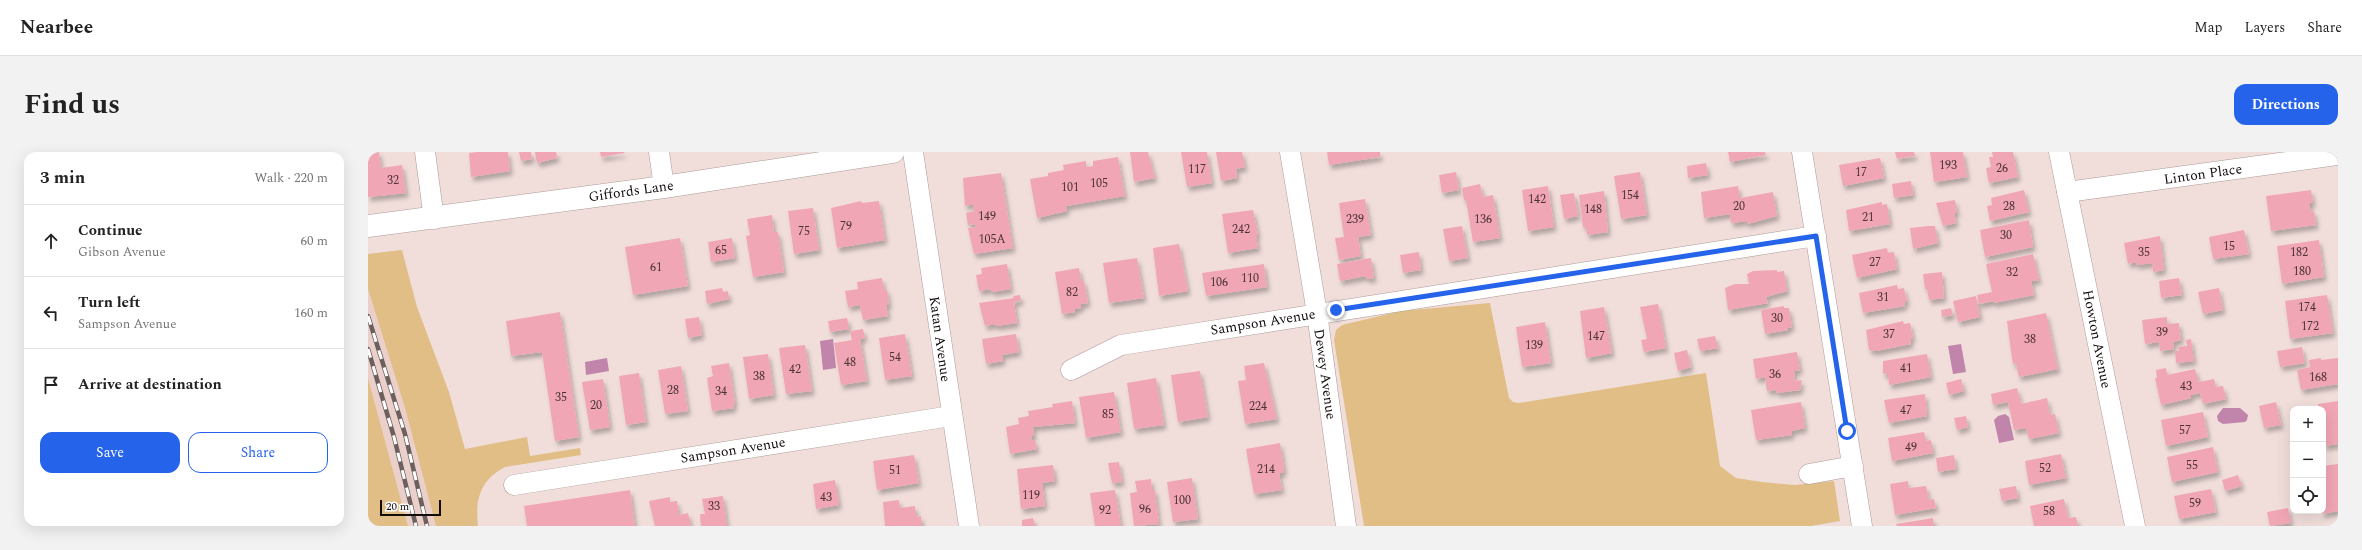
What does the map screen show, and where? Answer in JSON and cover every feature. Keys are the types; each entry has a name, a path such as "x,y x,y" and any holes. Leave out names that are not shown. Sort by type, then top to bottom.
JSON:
{"street":[{"path":"425,152 434,219"},
{"path":"659,152 664,187"},
{"name":"Giffords Lane","path":"374,225 434,219 664,187 893,152"},
{"name":"Katan Avenue","path":"913,152 951,416 969,526"},
{"name":"Dewey Avenue","path":"1290,152 1317,313 1346,526"},
{"path":"1802,152 1862,526"},
{"name":"Howton Avenue","path":"2059,152 2135,526"},
{"name":"Linton Place","path":"2067,192 2338,155"},
{"name":"Sampson Avenue","path":"1071,370 1121,345 1317,313 1816,236"},
{"name":"Sampson Avenue","path":"514,485 951,416"},
{"path":"1809,474 1853,466"}],"shaded area":[{"path":"402,250 417,307 449,392 465,449 527,437 530,456 580,448 581,455 505,467 497,472 490,478 481,492 477,508 478,526 436,526 405,408 368,289 368,254"},
{"path":"368,289 405,408 436,526 408,526 368,378"},
{"path":"1490,303 1509,398 1513,402 1519,403 1706,373 1720,466 1736,478 1762,482 1795,485 1834,481 1840,521 1811,526 1364,526 1334,340 1336,330 1342,325 1401,311"},
{"path":"833,339 836,368 823,370 820,341"},
{"path":"1961,344 1966,372 1953,374 1948,346"},
{"path":"607,358 609,371 586,375 585,362"},
{"path":"368,378 408,526 368,526"},
{"path":"2223,408 2240,408 2248,415 2247,420 2245,422 2223,424 2218,421 2217,416"},
{"path":"2005,414 2009,417 2014,440 1999,443 1994,420 1998,416"}],"building":[{"path":"368,152 379,152 381,168 402,165 406,193 368,197"},
{"path":"508,152 510,171 471,177 469,153"},
{"path":"519,152 531,152 532,159 521,161"},
{"path":"535,152 556,152 557,158 537,163"},
{"path":"600,152 624,152 625,153 601,157"},
{"path":"1130,152 1148,152 1155,178 1134,182"},
{"path":"1181,152 1207,152 1212,183 1187,187"},
{"path":"1216,152 1242,152 1245,167 1236,169 1237,178 1221,181"},
{"path":"1327,152 1380,152 1380,157 1329,165"},
{"path":"1728,152 1765,152 1766,155 1730,162"},
{"path":"1895,152 1914,152 1915,156 1897,159"},
{"path":"1930,152 1963,152 1967,177 1934,182"},
{"path":"1992,152 2013,152 2018,177 1989,183 1986,168 1991,167 1989,157 1993,157"},
{"path":"1118,157 1125,196 1066,206 1067,211 1037,218 1030,179 1048,176 1048,173 1064,170 1063,165 1086,161 1086,167 1089,167 1093,166 1093,161"},
{"path":"1880,158 1884,178 1843,186 1839,165"},
{"path":"1706,163 1708,175 1688,178 1687,166"},
{"path":"1456,172 1459,190 1442,193 1439,175"},
{"path":"1640,172 1647,215 1621,219 1614,176"},
{"path":"1001,173 1013,248 974,254 968,228 976,227 975,224 968,225 966,213 974,211 974,208 973,204 965,206 963,178"},
{"path":"1911,181 1913,195 1894,198 1892,184"},
{"path":"1480,184 1483,197 1493,195 1500,238 1473,242 1466,200 1464,200 1462,188"},
{"path":"1548,186 1554,227 1528,231 1522,190"},
{"path":"1738,186 1740,198 1773,192 1777,216 1747,224 1747,221 1731,223 1730,214 1704,218 1701,192"},
{"path":"2024,190 2029,212 1990,221 1987,206 1992,205 1991,198"},
{"path":"2311,190 2313,203 2310,203 2310,208 2311,212 2314,211 2316,225 2271,231 2266,196"},
{"path":"1604,191 1608,232 1587,235 1586,227 1583,227 1579,195"},
{"path":"1574,193 1578,216 1564,219 1560,195"},
{"path":"1365,199 1371,235 1358,237 1361,256 1339,260 1335,238 1344,237 1339,203"},
{"path":"1955,200 1957,213 1954,213 1956,223 1943,226 1936,203"},
{"path":"861,201 862,203 879,201 885,240 837,248 831,208"},
{"path":"1882,202 1882,205 1887,204 1890,224 1849,231 1846,210"},
{"path":"813,208 819,250 794,254 788,211"},
{"path":"1253,210 1258,235 1256,235 1258,248 1228,253 1222,214"},
{"path":"772,215 774,232 778,232 784,272 753,277 746,236 750,235 747,219"},
{"path":"2029,220 2033,247 1985,257 1980,230"},
{"path":"1462,226 1468,258 1449,261 1443,229"},
{"path":"1935,226 1938,243 1913,249 1910,228"},
{"path":"2244,230 2249,254 2213,259 2209,237"},
{"path":"2160,236 2164,270 2153,272 2152,263 2137,265 2136,262 2128,264 2124,243"},
{"path":"680,238 688,286 633,295 625,247"},
{"path":"732,238 735,258 711,262 708,242"},
{"path":"2319,240 2324,277 2282,284 2277,246"},
{"path":"1179,244 1188,291 1159,296 1153,248"},
{"path":"1887,248 1888,253 1894,252 1897,269 1857,278 1852,255"},
{"path":"1419,252 1421,270 1403,273 1400,255"},
{"path":"2033,254 2039,280 2031,281 2034,295 1994,303 1994,301 1979,304 1977,295 1992,292 1986,264"},
{"path":"1137,258 1144,298 1109,303 1103,263"},
{"path":"1371,258 1374,278 1367,279 1366,276 1340,281 1337,264"},
{"path":"1007,264 1011,289 992,292 991,289 979,291 976,275 982,274 981,268"},
{"path":"1264,264 1267,287 1206,296 1202,273"},
{"path":"1079,268 1081,281 1084,281 1088,303 1081,304 1081,308 1074,309 1075,312 1062,314 1055,272"},
{"path":"1777,270 1777,272 1784,271 1787,291 1766,297 1768,303 1728,310 1725,288 1735,284 1749,284 1747,274 1753,271"},
{"path":"1942,272 1944,298 1929,300 1927,289 1925,289 1923,274"},
{"path":"882,278 884,290 887,289 889,305 886,305 888,316 863,320 860,305 848,307 845,291 858,289 857,282"},
{"path":"2179,278 2182,295 2161,298 2159,281"},
{"path":"1897,285 1898,289 1904,288 1907,302 1904,302 1905,306 1863,313 1859,293"},
{"path":"722,288 723,292 728,291 729,299 707,304 705,291"},
{"path":"2219,288 2223,310 2203,314 2198,292"},
{"path":"1020,295 1021,301 1014,302 1017,323 985,326 979,303 1014,298 1013,296"},
{"path":"2327,295 2333,333 2290,339 2285,301"},
{"path":"1976,296 1980,317 1958,322 1953,301"},
{"path":"1658,304 1666,348 1644,352 1641,340 1647,339 1640,307"},
{"path":"1784,306 1784,308 1789,308 1792,327 1787,328 1788,330 1765,334 1761,310"},
{"path":"1604,307 1612,353 1586,358 1580,311"},
{"path":"1951,308 1953,315 1942,317 1941,310"},
{"path":"560,312 579,437 555,441 542,352 511,356 506,321"},
{"path":"2046,313 2058,369 2019,377 2016,363 2013,364 2007,321"},
{"path":"699,317 702,335 688,338 685,319"},
{"path":"2167,317 2167,324 2179,323 2181,340 2173,342 2174,349 2160,351 2159,342 2145,344 2142,320"},
{"path":"847,318 849,329 830,332 828,321"},
{"path":"1903,321 1904,324 1910,323 1913,338 1910,339 1911,344 1876,351 1869,350 1866,330"},
{"path":"1545,322 1551,363 1522,367 1516,327"},
{"path":"863,329 865,338 860,339 867,381 841,385 834,343 852,340 850,331"},
{"path":"905,334 912,376 885,380 879,338"},
{"path":"1016,334 1019,352 1002,355 1003,361 986,364 982,339"},
{"path":"1715,336 1718,348 1700,351 1697,339"},
{"path":"2191,339 2194,361 2176,363 2175,351 2179,351 2178,347 2187,346 2186,340"},
{"path":"805,345 812,391 786,394 779,348"},
{"path":"2302,347 2305,363 2280,367 2277,351"},
{"path":"1687,350 1691,367 1678,371 1674,353"},
{"path":"1797,352 1800,370 1794,371 1795,381 1802,380 1800,390 1777,393 1776,390 1767,391 1765,377 1756,379 1753,359"},
{"path":"768,354 774,395 749,399 743,357"},
{"path":"1927,354 1931,377 1889,385 1888,375 1883,373 1883,361"},
{"path":"2321,358 2321,360 2338,358 2338,384 2301,390 2297,370 2310,367 2309,360"},
{"path":"729,363 735,404 733,404 734,408 712,411 707,378 713,376 711,366"},
{"path":"1264,363 1277,419 1245,424 1238,381 1246,380 1244,366"},
{"path":"681,366 688,411 665,414 658,370"},
{"path":"2166,368 2167,375 2195,369 2199,382 2214,379 2216,387 2223,386 2226,399 2203,404 2200,393 2191,395 2191,398 2161,405 2155,378 2157,378 2156,370"},
{"path":"1200,371 1208,417 1178,422 1171,375"},
{"path":"639,373 646,422 626,425 619,376"},
{"path":"1156,378 1164,425 1134,429 1127,383"},
{"path":"603,379 610,427 590,430 582,382"},
{"path":"1961,379 1964,391 1949,395 1946,383"},
{"path":"2017,388 2021,404 2047,398 2050,415 2055,414 2059,433 2029,439 2026,428 2014,430 2008,402 1993,405 1991,394"},
{"path":"1114,392 1121,432 1086,438 1079,397"},
{"path":"1925,394 1927,416 1889,423 1884,400"},
{"path":"1072,401 1075,423 1033,427 1034,436 1031,436 1032,440 1035,440 1037,449 1010,454 1006,427 1019,424 1018,418 1029,416 1028,411 1053,407 1052,404"},
{"path":"2338,401 2338,444 2326,446 2326,406 2318,406 2318,404"},
{"path":"1801,402 1805,428 1791,431 1792,435 1756,440 1751,410"},
{"path":"2276,402 2281,425 2264,428 2259,406"},
{"path":"2203,412 2208,437 2166,446 2161,420"},
{"path":"1966,416 1968,427 1957,430 1954,418"},
{"path":"1924,432 1926,441 1931,440 1933,453 1892,461 1888,438"},
{"path":"1280,443 1284,468 1283,473 1279,473 1282,490 1254,494 1246,449"},
{"path":"2213,447 2218,472 2172,482 2167,457"},
{"path":"2061,454 2066,478 2029,485 2025,461"},
{"path":"914,455 919,483 877,490 873,461"},
{"path":"1954,455 1956,469 1938,472 1936,458"},
{"path":"1119,462 1122,482 1112,483 1108,463"},
{"path":"2338,464 2338,511 2326,513 2326,478 2326,466"},
{"path":"1053,465 1055,481 1042,483 1045,506 1021,509 1017,469"},
{"path":"2238,475 2242,486 2225,491 2222,480"},
{"path":"1192,478 1198,519 1173,522 1167,482"},
{"path":"1151,479 1152,490 1155,490 1159,524 1134,526 1130,493 1137,492 1135,481"},
{"path":"835,480 839,505 816,509 813,484"},
{"path":"1908,481 1909,488 1926,486 1929,500 1934,499 1936,508 1895,515 1890,484"},
{"path":"2016,486 2018,498 2002,501 1999,489"},
{"path":"2211,489 2216,512 2179,519 2174,496"},
{"path":"630,490 635,526 527,526 524,506"},
{"path":"1115,490 1121,526 1095,526 1090,493"},
{"path":"723,496 727,526 701,526 700,514 705,514 702,499"},
{"path":"670,497 670,502 677,501 679,515 688,513 691,526 655,526 649,501"},
{"path":"2064,499 2068,518 2076,517 2078,526 2034,526 2030,506"},
{"path":"899,500 900,508 915,506 916,517 921,516 922,526 885,526 883,502"},
{"path":"2288,508 2291,523 2270,526 2267,512"},
{"path":"1033,518 1035,526 1022,526 1022,520"},
{"path":"1933,518 1934,526 1897,526 1896,524"}],"railway":[{"path":"368,316 405,434 427,526"},
{"path":"368,349 394,437 416,526"}],"route":[{"path":"1336,310 1816,236 1847,431"}]}
